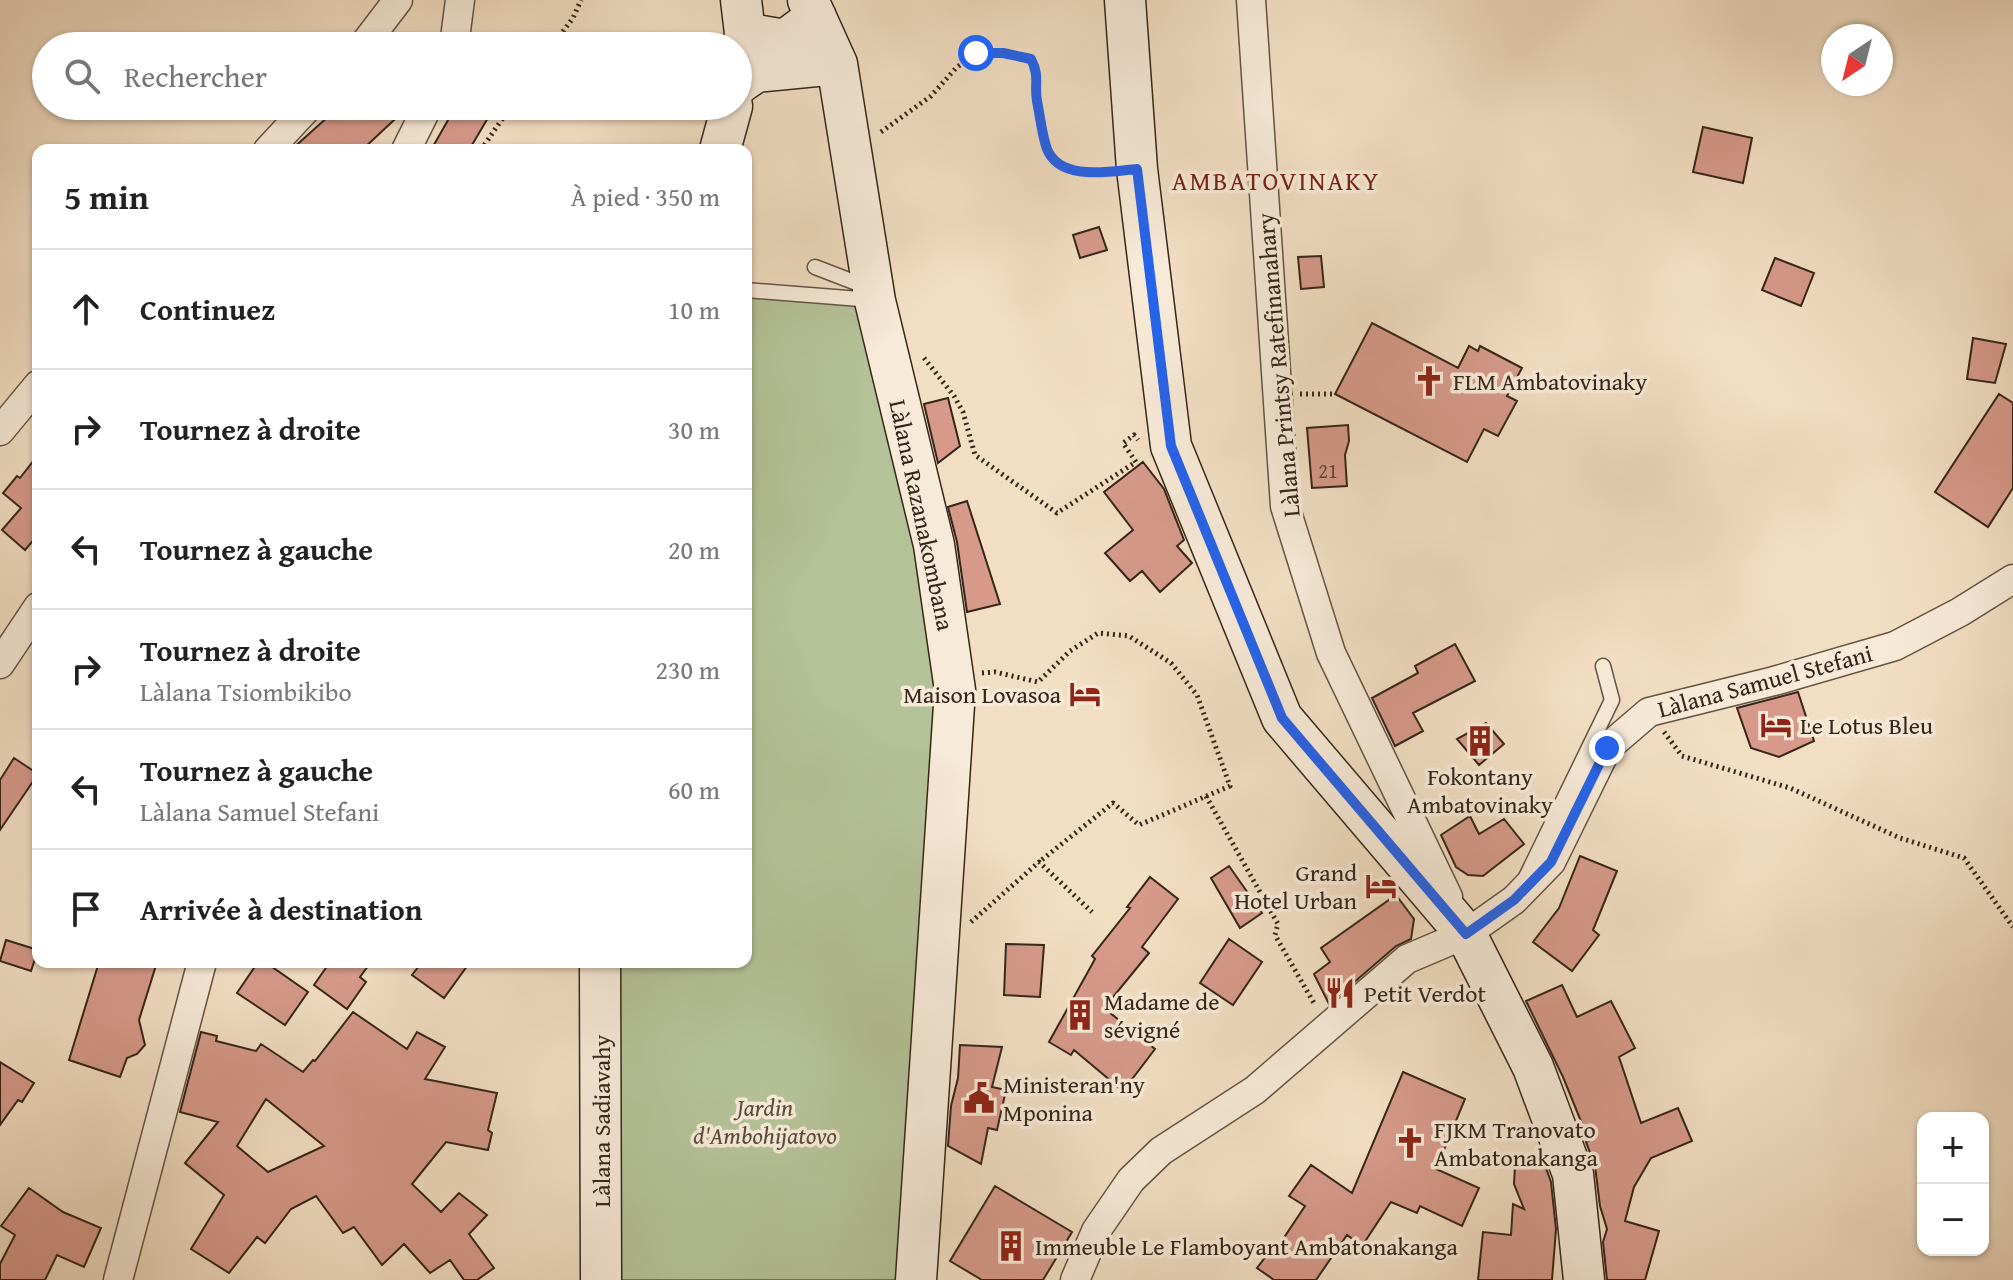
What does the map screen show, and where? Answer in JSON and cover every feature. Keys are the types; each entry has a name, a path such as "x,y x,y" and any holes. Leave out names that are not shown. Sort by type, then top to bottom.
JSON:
{"main road":[{"path":"1125,0 1137,169 1171,446 1282,718 1466,934 1533,1067 1573,1174 1584,1280"},
{"path":"743,17 785,40 812,9"},
{"name":"Làlana Razanakombana","path":"812,9 837,64 875,295 934,545 955,690 916,1280"},
{"path":"752,75 837,64"},
{"path":"722,144 728,120"},
{"name":"Làlana Sadiavahy","path":"600,968 601,1280"}],"street":[{"path":"439,0 457,24"},
{"name":"Làlana Printsy Ratefinanahary","path":"1251,0 1285,506 1331,653 1466,934"},
{"path":"375,32 399,3"},
{"path":"274,144 296,120"},
{"path":"409,144 421,120"},
{"path":"0,431 32,392"},
{"name":"Làlana Samuel Stefani","path":"1075,1280 1096,1231 1131,1180 1161,1151 1255,1090 1407,959 1466,934 1514,900 1551,862 1607,748 1649,712 1774,681 1895,646 1960,612 2013,579"},
{"path":"0,664 32,616"},
{"path":"118,1280 200,968"}],"lane":[{"path":"815,267 875,295"},
{"path":"752,290 875,295"},
{"path":"1514,900 1612,700 1603,666"}],"path":[{"path":"562,32 581,0"},
{"path":"853,150 931,96 956,68 976,53 1003,53 1031,59 1037,71 1036,97 1048,152 1066,168 1082,173 1137,169"},
{"path":"485,144 501,120"},
{"path":"917,350 963,412 975,455 1057,513 1136,462 1123,443 1134,435 1150,457 1171,446"},
{"path":"953,673 995,672 1038,682 1070,651 1098,633 1129,636 1171,663 1197,695 1230,786 1139,825 1113,803 1039,862 965,928"},
{"path":"1649,712 1682,756 1790,788 1900,838 1964,858 2013,927"},
{"path":"1206,796 1278,924 1275,935 1316,1006 1297,1037 1298,1053"},
{"path":"1039,862 1092,912"}],"green space":[{"name":"Jardin d'Ambohijatovo","path":"752,292 875,301 955,690 916,1280 601,1280 601,968 752,968"}],"building":[{"path":"324,120 394,120 368,144 298,144"},
{"path":"448,120 487,120 473,144 434,144"},
{"path":"1703,127 1752,138 1743,183 1693,172"},
{"path":"1099,227 1107,250 1080,258 1073,235"},
{"path":"1321,256 1324,287 1301,289 1298,257"},
{"path":"1775,258 1814,273 1801,306 1762,290"},
{"name":"FLM Ambatovinaky","path":"1372,323 1458,368 1469,346 1478,351 1480,346 1522,368 1507,396 1517,401 1498,436 1484,429 1467,462 1335,394"},
{"path":"1973,338 2006,344 1995,383 1967,379"},
{"path":"1999,394 2013,403 2013,488 1988,527 1935,492"},
{"path":"948,398 960,446 938,463 924,404"},
{"path":"1348,425 1349,441 1345,455 1347,486 1312,488 1307,428"},
{"path":"1143,462 1164,489 1184,540 1177,546 1192,563 1160,592 1142,571 1130,581 1105,553 1133,530 1104,492"},
{"path":"32,463 32,542 25,550 2,530 21,508 3,493 17,476 20,478"},
{"path":"967,501 1000,604 967,612 957,542 948,507"},
{"path":"1455,644 1475,681 1413,713 1423,731 1395,746 1372,698 1418,673 1415,666"},
{"name":"Le Lotus Bleu","path":"1798,692 1814,741 1779,757 1751,748 1737,708"},
{"name":"Fokontany Ambatovinaky","path":"1486,723 1504,744 1479,765 1457,739"},
{"path":"14,758 32,770 32,783 0,830 0,780"},
{"path":"1470,816 1479,834 1504,819 1524,844 1483,876 1468,875 1456,867 1441,835"},
{"path":"1580,856 1617,871 1593,930 1599,935 1572,971 1533,942 1559,908"},
{"path":"1229,866 1262,913 1240,928 1211,878"},
{"path":"1150,877 1178,899 1142,947 1149,953 1104,1008 1155,1049 1123,1091 1074,1050 1071,1055 1049,1042 1095,959 1092,956"},
{"path":"1396,895 1414,919 1411,939 1396,946 1329,1004 1314,974 1330,962 1321,948"},
{"path":"1229,939 1262,962 1233,1005 1200,983"},
{"path":"6,940 32,948 31,971 0,961"},
{"path":"1006,944 1044,945 1040,997 1004,995"},
{"path":"97,968 155,968 139,1020 145,1045 137,1054 127,1058 120,1077 69,1060"},
{"path":"254,968 274,968 308,992 285,1025 237,993"},
{"path":"326,968 367,968 360,977 366,982 347,1009 314,985"},
{"path":"417,968 466,968 444,998 412,975"},
{"path":"1562,985 1577,1017 1611,1001 1635,1048 1619,1057 1641,1123 1678,1108 1692,1141 1651,1158 1634,1187 1625,1221 1659,1231 1645,1280 1607,1280 1603,1242 1607,1229 1600,1206 1595,1166 1586,1142 1589,1141 1563,1077 1526,1001"},
{"path":"353,1012 407,1049 417,1032 445,1047 425,1079 497,1093 488,1130 492,1133 488,1150 446,1142 412,1184 441,1212 459,1193 487,1215 469,1234 494,1268 477,1280 464,1280 450,1260 430,1273 404,1244 382,1265 354,1227 343,1233 316,1196 291,1209 265,1243 257,1237 229,1273 191,1249 224,1195 185,1163 218,1122 180,1112 201,1032 217,1036 216,1041 256,1051 261,1044 303,1072","holes":["266,1099 324,1146 268,1172 237,1146"]},
{"name":"Ministeran'ny Mponina","path":"960,1045 1002,1047 992,1087 1006,1090 997,1130 988,1128 981,1164 948,1146"},
{"path":"0,1062 34,1083 22,1102 18,1100 0,1125"},
{"path":"1403,1072 1465,1099 1436,1169 1479,1188 1462,1226 1420,1206 1417,1213 1391,1202 1362,1246 1347,1235 1316,1280 1274,1280 1257,1268 1276,1243 1279,1245 1305,1206 1289,1196 1311,1165 1352,1193"},
{"path":"1541,1154 1551,1182 1556,1229 1552,1280 1478,1280 1483,1232 1511,1235 1513,1204 1524,1209 1514,1184 1515,1165"},
{"name":"Immeuble Le Flamboyant Ambatonakanga","path":"995,1186 1072,1232 1043,1280 982,1280 950,1261"},
{"path":"29,1188 63,1212 101,1228 84,1267 57,1255 45,1280 0,1280 0,1264 15,1235 1,1226"}],"place":[{"name":"FLM Ambatovinaky","path":"1429,381"},
{"name":"Maison Lovasoa","path":"1085,694"},
{"name":"Le Lotus Bleu","path":"1776,725"},
{"name":"Fokontany Ambatovinaky","path":"1480,741"},
{"name":"Grand Hotel Urban","path":"1381,886"},
{"name":"Petit Verdot","path":"1340,993"},
{"name":"Madame de sévigné","path":"1080,1015"},
{"name":"Ministeran'ny Mponina","path":"979,1098"},
{"name":"FJKM Tranovato Ambatonakanga","path":"1410,1143"},
{"name":"Immeuble Le Flamboyant Ambatonakanga","path":"1011,1246"}],"district":[{"name":"AMBATOVINAKY","path":"1276,180"}],"route":[{"path":"976,53 1003,53 1031,59 1037,71 1036,97 1048,152 1066,168 1082,173 1137,169 1171,446 1282,718 1466,934 1514,900 1551,862 1607,748"}]}
